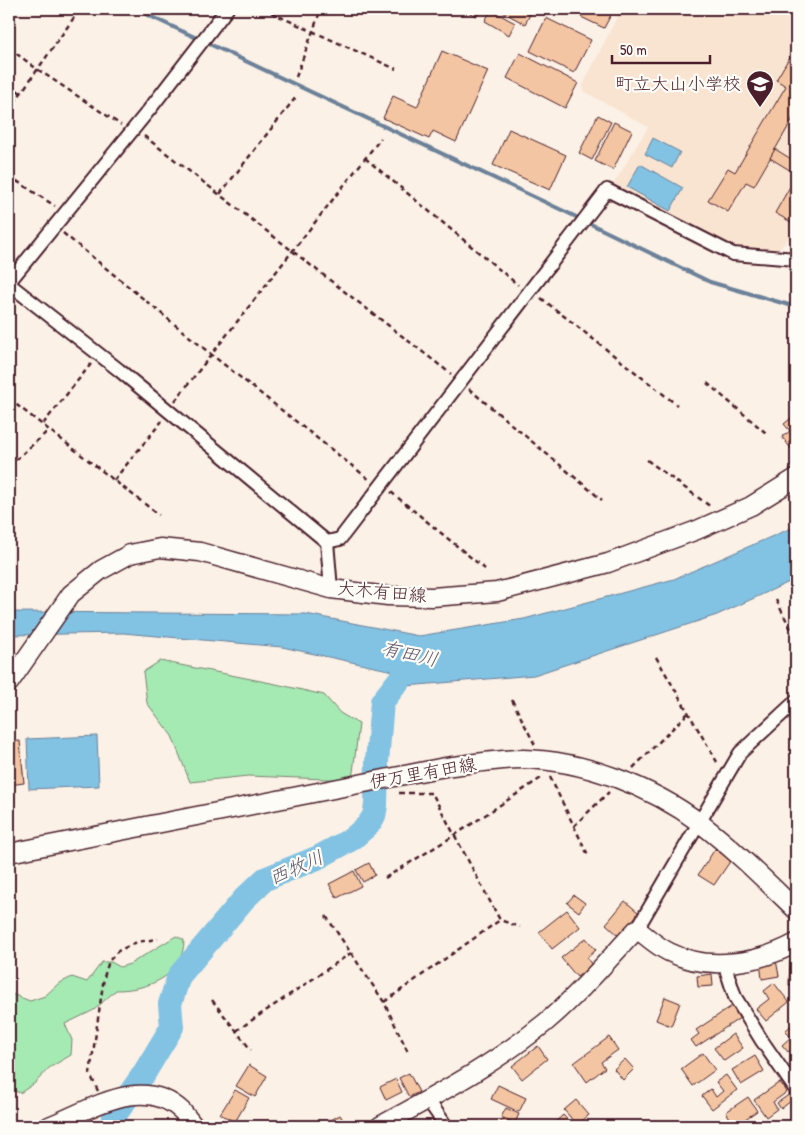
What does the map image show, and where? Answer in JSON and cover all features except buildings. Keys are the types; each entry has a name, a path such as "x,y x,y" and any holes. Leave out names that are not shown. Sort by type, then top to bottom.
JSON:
{"main road":[{"name":"大木有田線","path":"9,683 71,594 101,570 130,554 160,548 200,552 330,589 388,596 432,597 497,592 608,563 697,530 751,506 796,478"},
{"name":"伊万里有田線","path":"9,853 348,786 397,785 485,762 524,759 582,767 614,777 670,802 715,835 796,910"},
{"path":"380,1126 490,1063 546,1022 590,982 637,930 668,952 696,963 760,958 777,953 796,943"},
{"path":"49,1126 110,1097 141,1095 154,1096 169,1103 182,1111 194,1126"}],"street":[{"path":"227,9 150,110 9,283 119,370 327,542 330,589"},
{"path":"327,542 340,539 607,190 733,254 796,259"},
{"path":"637,930 740,753 796,701"},
{"path":"724,962 735,996 762,1041 796,1090"},
{"path":"428,1100 446,1126"}],"path":[{"path":"9,110 80,9"},
{"path":"263,9 396,69"},
{"path":"296,78 320,9"},
{"path":"9,48 121,125"},
{"path":"9,85 21,93"},
{"path":"220,194 296,97"},
{"path":"140,133 452,374"},
{"path":"172,406 381,138"},
{"path":"365,158 519,286"},
{"path":"9,176 56,207"},
{"path":"62,232 212,355 370,480"},
{"path":"536,294 677,405"},
{"path":"42,425 93,361"},
{"path":"707,384 766,433"},
{"path":"465,386 602,500"},
{"path":"9,399 159,515"},
{"path":"114,480 165,418"},
{"path":"9,466 49,430"},
{"path":"647,460 711,507"},
{"path":"387,488 485,569"},
{"path":"776,600 796,640"},
{"path":"656,657 716,762"},
{"path":"512,700 536,749"},
{"path":"385,878 548,774 589,857"},
{"path":"397,785 432,793 500,920 520,927"},
{"path":"326,916 384,1002 408,1054"},
{"path":"384,1002 500,920"},
{"path":"110,1097 90,1074 104,977 109,961 118,951 136,942 158,939"},
{"path":"236,1031 351,953"},
{"path":"212,1000 251,1050"}],"shaded area":[{"path":"621,9 796,9 796,231 777,251 733,247 613,185 648,127 583,91 583,85"}],"green space":[{"path":"160,661 324,695 340,713 359,724 352,780 248,776 190,782 172,736 147,703 143,672"},
{"path":"176,936 184,940 178,963 171,972 152,984 116,990 94,1010 65,1024 72,1040 71,1055 49,1068 35,1083 20,1093 10,1089 9,993 30,1001 45,996 58,984 72,977 87,982 102,962 111,962 120,967 130,964"}],"water":[{"path":"653,138 680,152 672,168 645,154"},
{"path":"640,164 683,188 670,211 627,187"},
{"name":"有田川","path":"796,526 796,579 717,615 534,675 395,687 393,671 282,647 123,633 9,635 9,612 306,614 419,636 524,619 674,579"},
{"path":"97,736 99,786 29,789 27,739"}],"waterway":[{"path":"135,9 710,282 796,307"},
{"name":"西牧川","path":"110,1126 172,1027 170,1004 179,976 244,899 265,879 317,858 352,839 368,825 374,816 382,702 414,661"}],"place":[{"name":"町立大山小学校","path":"760,108"}]}
